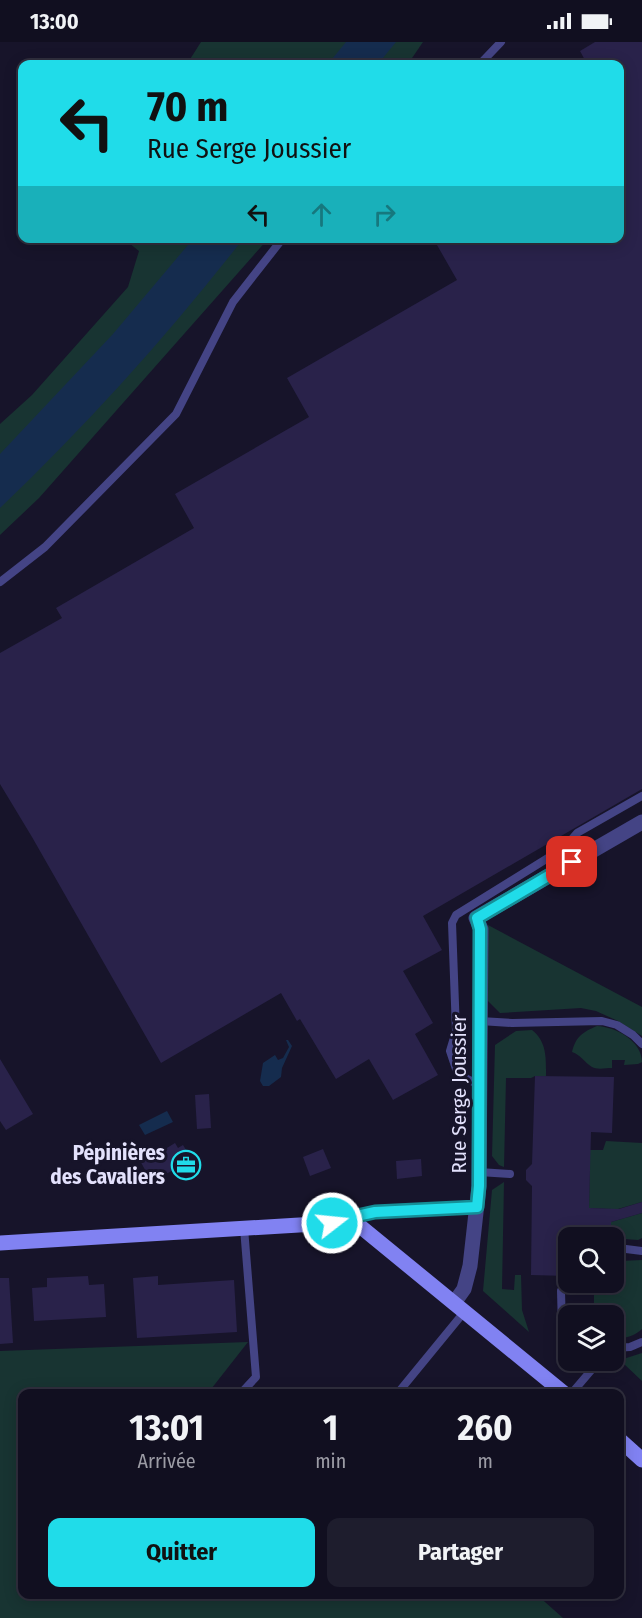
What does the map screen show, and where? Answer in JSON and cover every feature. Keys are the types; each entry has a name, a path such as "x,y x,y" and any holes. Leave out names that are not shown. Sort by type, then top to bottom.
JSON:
{"street":[{"path":"572,862 642,822"},
{"name":"Rue Serge Joussier","path":"460,1307 470,1266 479,1172 480,929 477,918 572,862"},
{"path":"0,1243 332,1223 361,1227 559,1389"},
{"path":"624,1444 642,1460"}],"lane":[{"path":"484,60 501,42"},
{"path":"0,582 45,547 176,414 233,302 278,243"},
{"path":"480,1085 467,1079 456,1069 450,1051 456,1031 452,924 456,915 564,848 577,833 642,796"},
{"path":"564,848 572,862"},
{"path":"480,1021 512,1023 602,1021 617,1025 642,1044"},
{"path":"479,1172 510,1174"},
{"path":"340,1224 352,1217 375,1212 477,1207"},
{"path":"244,1228 256,1377 245,1389"},
{"path":"626,1249 642,1251"},
{"path":"401,1389 460,1307"},
{"path":"624,1347 642,1342"},
{"path":"575,1389 590,1371"}],"green space":[{"path":"201,42 423,42 411,60 190,60"},
{"path":"129,243 264,243 39,498 0,535 0,424 32,395 128,287 139,251"},
{"path":"488,925 642,1007 642,1036 618,1021 596,1011 581,1008 500,1013 484,997"},
{"path":"597,1026 612,1029 627,1036 638,1048 642,1062 624,1065 625,1060 612,1060 612,1068 596,1068 572,1052 581,1035"},
{"path":"532,1030 541,1040 546,1057 546,1076 506,1078 504,1167 499,1165 492,1156 495,1045 516,1031"},
{"path":"606,1141 642,1143 642,1202 611,1211 611,1209 589,1208 590,1150 603,1150"},
{"path":"504,1182 502,1289 514,1290 515,1275 521,1275 522,1310 529,1332 483,1291 492,1190"},
{"path":"642,1213 642,1238 624,1239 624,1227 611,1227 611,1222"},
{"path":"642,1260 642,1329 636,1334 624,1338 624,1305 594,1305 594,1293 624,1293 624,1261"},
{"path":"248,1342 211,1389 18,1389 18,1599 542,1599 563,1618 0,1618 0,1351"},
{"path":"642,1353 642,1381 624,1364 624,1359"}],"water":[{"path":"346,42 396,42 381,60 331,60"},
{"path":"190,243 240,243 127,378 0,508 0,454 113,334"},
{"path":"286,1040 292,1046 282,1068 281,1077 269,1086 263,1086 260,1081 263,1063 275,1055 278,1060 283,1058 289,1047"},
{"path":"167,1111 173,1122 145,1135 139,1125"}],"building":[{"path":"595,42 642,42 642,789 423,916 442,950 403,971 433,1023 415,1034 438,1075 393,1100 369,1059 336,1079 300,1019 297,1021 281,993 161,1063 0,784 0,653 62,618 56,608 194,528 175,494 309,417 287,378 457,280 436,243 624,243 624,60 585,60 580,51"},
{"path":"0,1059 33,1114 6,1130 0,1121"},
{"path":"535,1076 614,1077 612,1133 591,1132 589,1208 619,1209 642,1202 642,1213 611,1222 611,1227 558,1227 558,1276 531,1275 532,1186 526,1180 526,1170 532,1164"},
{"path":"209,1094 211,1128 197,1129 195,1095"},
{"path":"175,1143 178,1148 183,1145 194,1163 178,1173 176,1169 151,1181 136,1153 148,1146 154,1156"},
{"path":"323,1149 331,1168 310,1176 303,1157"},
{"path":"421,1159 422,1176 397,1179 396,1161"},
{"path":"88,1276 89,1285 104,1284 106,1317 34,1321 32,1288 47,1287 47,1278"},
{"path":"158,1276 158,1285 234,1280 237,1332 137,1338 133,1278"},
{"path":"0,1278 9,1278 13,1343 0,1344"}],"place":[{"name":"Pépinières des Cavaliers","path":"186,1165"}],"route":[{"path":"332,1223 340,1224 352,1217 375,1212 477,1207 480,929 477,918 572,862"}]}
